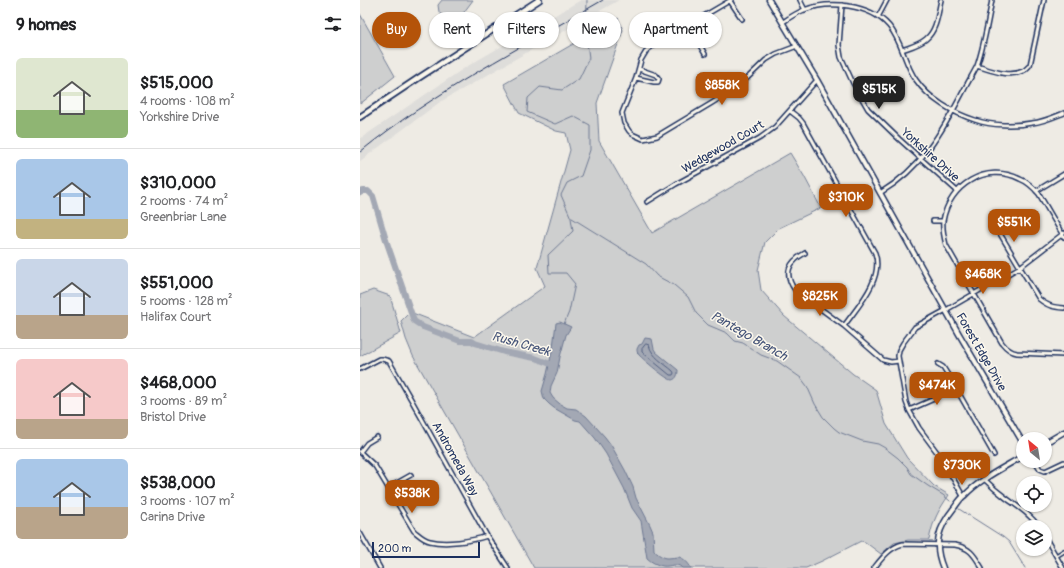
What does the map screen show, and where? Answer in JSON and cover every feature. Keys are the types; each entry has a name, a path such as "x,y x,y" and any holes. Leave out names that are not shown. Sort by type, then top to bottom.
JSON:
{"main road":[{"path":"360,117 539,0"}],"street":[{"path":"710,12 731,0 742,20"},
{"name":"Forest Edge Drive","path":"768,0 817,80 946,310 1017,432"},
{"path":"800,0 805,10"},
{"path":"878,17 887,0"},
{"path":"902,50 916,45 926,39 934,29 941,0"},
{"path":"880,193 901,179 921,159 936,140 954,111 977,66 992,0"},
{"path":"977,66 996,72 1013,74 1024,71 1030,64 1044,0"},
{"path":"782,22 805,10 824,6 842,6 859,9 878,17 889,26 896,35 910,70 916,80 928,93 954,111 976,121 1001,125 1032,123 1064,113"},
{"name":"Yorkshire Drive","path":"842,6 839,45 841,57 868,109 957,191"},
{"path":"650,48 642,60 622,113 624,123 630,131 640,138 657,136 698,112 734,90 766,60 776,54 797,46"},
{"path":"701,48 705,54"},
{"path":"636,78 654,82 658,82 659,79 656,75 639,69"},
{"name":"Wedgewood Court","path":"647,202 676,184 760,138 775,127 817,80"},
{"path":"790,111 803,123 875,253 877,260 878,265 876,276 872,285 844,326"},
{"path":"963,496 942,459 919,428 909,410 898,361 899,350 915,327 974,294 1020,267 1064,235 1036,190 1020,178 1006,174 991,173 971,180 957,191 949,203 943,221 946,245 974,294 1002,343 1010,351 1026,354 1064,355"},
{"path":"1036,190 1064,174"},
{"path":"933,221 943,221"},
{"path":"996,227 1039,299 1046,305 1064,308"},
{"path":"805,253 794,260 790,266 789,275 795,290 844,326 883,360 891,362 898,361"},
{"name":"Andromeda Way","path":"360,369 379,359 386,359 391,364 487,536 508,568"},
{"path":"938,364 943,367 994,455"},
{"path":"909,410 934,399 954,385"},
{"path":"1052,439 1064,432"},
{"path":"377,437 367,443 360,452 375,466 414,531 429,541 444,543 475,540 487,536"},
{"path":"943,568 939,555 938,535 943,522 963,496 984,479 1016,460"},
{"path":"1052,468 1064,462"},
{"path":"1039,468 1045,471 1051,468"},
{"path":"388,488 410,476"},
{"path":"984,479 993,489 1022,509 1034,520"},
{"path":"360,533 380,568"},
{"path":"874,568 889,551 898,545 903,544 955,545 963,547 973,553 982,568"},
{"path":"1052,549 1063,568"},
{"path":"1056,556 1064,551"}],"shaded area":[{"path":"442,0 473,0 464,12 439,12 438,5"},
{"path":"581,0 619,0 598,12 567,12 567,30 559,34 559,13"},
{"path":"360,14 372,35 372,48 379,48 395,76 360,104"},
{"path":"621,25 623,30 621,36"},
{"path":"499,48 535,48 440,102 360,161 360,139 466,67"},
{"path":"567,48 617,48 597,103 599,141 652,233 790,153 821,208 779,228 765,242 758,270 761,290 784,316 853,374 876,390 886,424 907,458 934,486 949,495 936,516 929,540 908,540 894,543 881,554 865,542 861,541 806,568 534,568 413,356 401,321 410,312 474,337 545,286 537,268 570,150 566,133 556,131 519,113 504,84"},
{"path":"373,290 390,296 401,333 360,356 360,295"}],"water":[{"path":"560,322 571,327 566,335 557,373 551,386 550,393 560,404 567,408 576,409 586,416 611,445 625,470 633,487 636,498 653,532 654,550 664,557 681,558 686,561 691,568 682,568 678,565 661,566 647,558 641,521 632,508 624,488 606,454 595,438 580,421 575,420 554,408 544,399 542,391 553,347 556,323"},
{"path":"645,338 652,339 656,352 678,370 675,379 672,380 665,377 639,355 637,349"}],"waterway":[{"name":"Rush Creek","path":"564,324 569,312 575,284 566,273 549,273 548,255 573,231 571,218 561,195 567,183 581,176 590,150 590,125 573,116 555,124 527,112 528,98 540,87 562,90 579,79 589,58 586,35 587,0"},
{"name":"Rush Creek","path":"360,193 363,191 368,191 373,196 386,240 414,321 423,327 460,341 472,341 504,352 535,358 553,365 553,369"},
{"name":"Pantego Branch","path":"572,218 646,264 657,276 674,285 688,297 696,313 708,325 727,333 735,341 743,343 761,355 777,361 801,378 807,386 823,417 839,432 862,441 878,444 885,448 898,458 907,467 911,474 950,501"},
{"name":"Pantego Branch","path":"959,509 1009,542 1025,568"}],"railway":[{"path":"360,152 388,130 448,90 509,53 603,0"}]}
